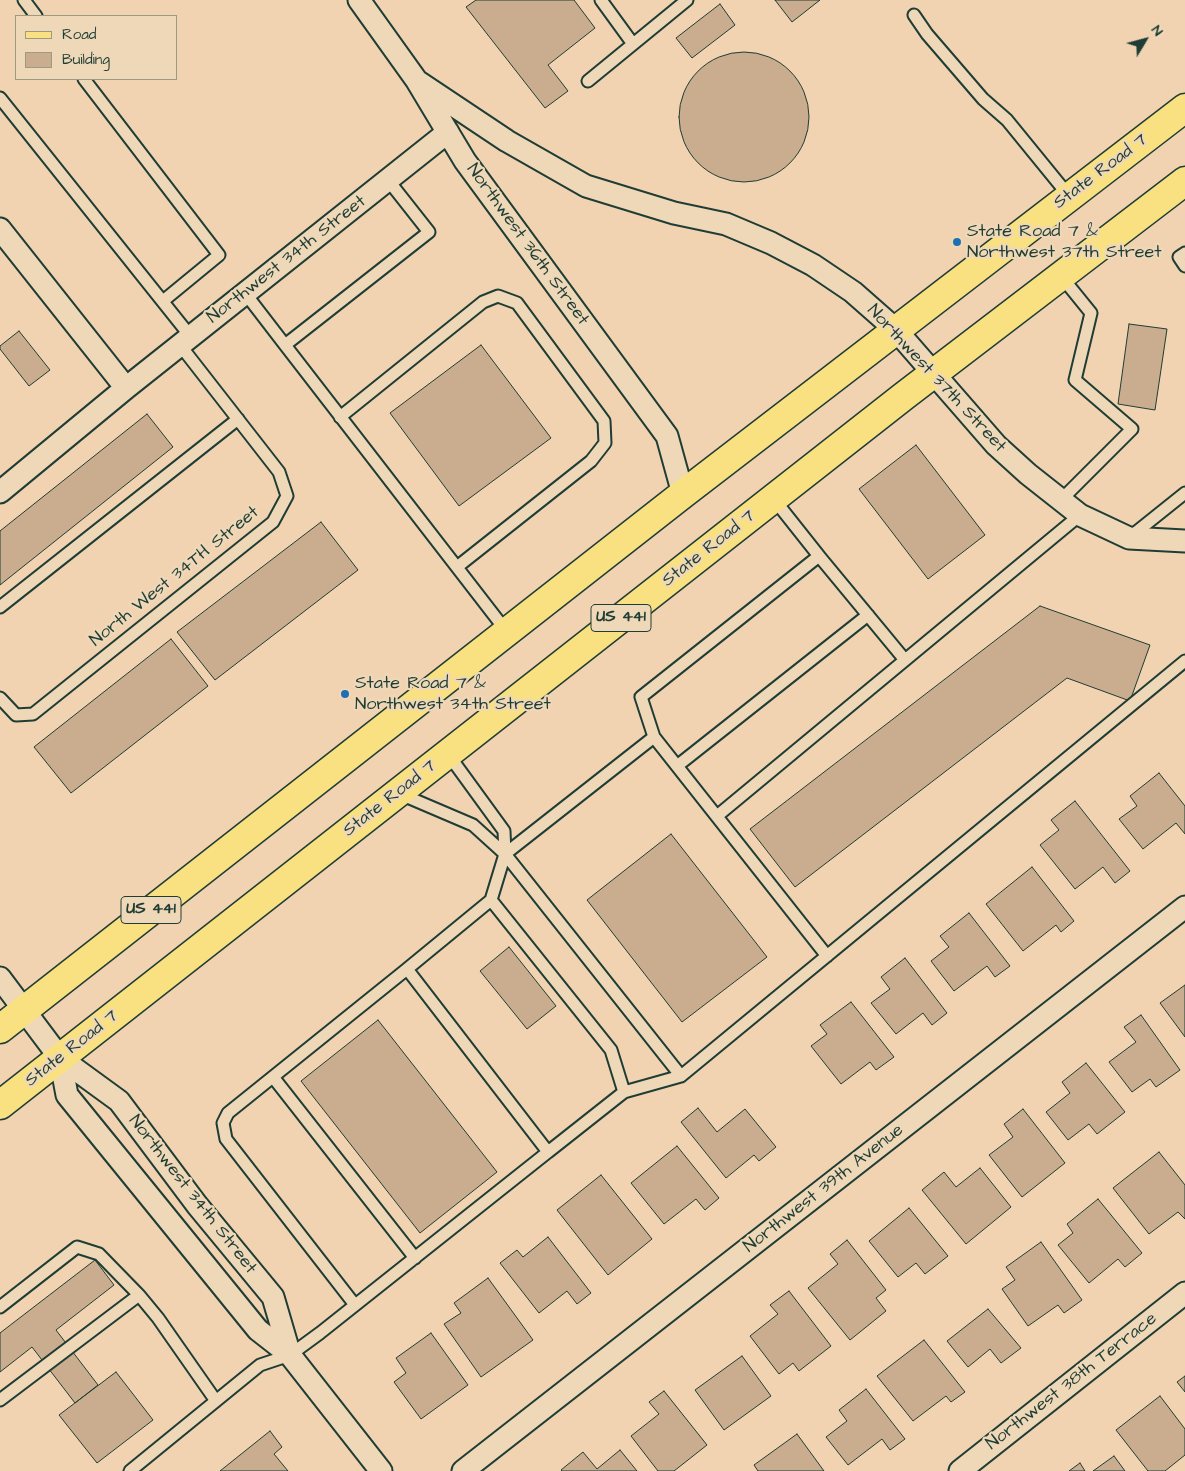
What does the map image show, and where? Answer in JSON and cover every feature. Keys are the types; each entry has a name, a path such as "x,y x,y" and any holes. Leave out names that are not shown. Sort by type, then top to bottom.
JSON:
{"main road":[{"name":"State Road 7","path":"0,1029 682,494 1185,108"},
{"name":"State Road 7","path":"0,1106 934,372 1185,181"}],"street":[{"name":"Northwest 36th Street","path":"359,0 417,80 465,161 667,436 682,494"},
{"name":"Northwest 37th Street","path":"417,80 507,141 586,186 674,213 726,224 770,243 813,265 854,292 895,329 996,445 1028,474 1080,515 1129,538 1185,542"},
{"name":"Northwest 34th Street","path":"0,492 126,388 448,132"},
{"path":"3,238 126,388"},
{"name":"Northwest 39th Avenue","path":"463,1471 1185,907"},
{"name":"Northwest 34th Street","path":"0,978 60,1058 119,1101 197,1205 273,1297 290,1355"},
{"name":"Northwest 34th Street","path":"60,1058 68,1095 258,1330 290,1355 381,1471"},
{"name":"Northwest 38th Terrace","path":"960,1471 1185,1294"}],"lane":[{"path":"24,0 35,15"},
{"path":"601,0 633,44"},
{"path":"588,81 687,0"},
{"path":"914,15 927,34 984,99 1007,120 1069,196"},
{"path":"85,80 219,254 163,302"},
{"name":"North West 34TH Street","path":"0,98 163,302 185,341 238,419 279,472 287,496 274,522 33,714 16,715 0,698"},
{"path":"285,345 429,232 388,180"},
{"path":"1185,253 1179,258 1185,266"},
{"path":"1061,276 1091,313 1075,380 1132,429 1061,500"},
{"path":"245,293 507,632"},
{"path":"340,417 483,302 498,296 517,303 604,421 605,443 591,461 457,567"},
{"path":"0,607 238,419"},
{"path":"1129,538 1185,494"},
{"path":"773,498 905,660"},
{"path":"717,816 1080,515"},
{"path":"819,556 641,697 654,738 827,956"},
{"path":"677,766 868,615"},
{"path":"130,1471 260,1365 290,1355 624,1092 681,1076 1185,660"},
{"path":"505,854 654,738"},
{"path":"355,1305 226,1138 223,1123 228,1113 491,900 505,854 504,831 448,754"},
{"path":"398,793 473,825 505,854 681,1076"},
{"path":"491,900 611,1050 624,1092"},
{"path":"407,969 548,1152"},
{"path":"273,1077 415,1258"},
{"path":"0,1307 77,1247 99,1254 139,1295 158,1318 216,1401"},
{"path":"0,1400 139,1295"}],"building":[{"path":"476,0 574,0 595,28 548,65 568,91 545,108 466,7"},
{"path":"775,0 820,0 792,22"},
{"path":"720,4 735,25 692,58 676,38"},
{"path":"744,52 757,53 769,57 790,71 804,92 808,104 808,130 804,142 790,163 769,177 757,181 744,182 731,181 719,177 698,163 684,142 680,130 679,117 680,104 684,92 698,71 719,57 731,53"},
{"path":"1129,324 1167,329 1155,410 1118,404"},
{"path":"19,331 50,370 29,386 0,349 0,346"},
{"path":"481,345 551,438 459,506 390,413"},
{"path":"147,414 173,447 0,585 0,531"},
{"path":"916,445 985,535 928,579 859,489"},
{"path":"321,522 358,570 215,680 177,632"},
{"path":"1040,606 1150,645 1130,701 1067,678 795,887 750,829"},
{"path":"171,639 208,686 71,793 34,747"},
{"path":"1159,773 1185,806 1185,834 1176,823 1143,849 1119,819 1137,806 1130,796"},
{"path":"1075,801 1130,871 1115,883 1103,867 1075,889 1040,845 1059,830 1051,820"},
{"path":"671,834 767,957 682,1022 587,900"},
{"path":"1032,867 1074,921 1061,932 1056,925 1023,951 986,904"},
{"path":"969,913 1010,966 995,977 987,966 954,991 931,961 949,947 940,936"},
{"path":"509,947 556,1006 527,1029 480,971"},
{"path":"905,958 947,1013 932,1025 923,1013 896,1034 871,1003 890,989 881,977"},
{"path":"1185,985 1185,1037 1160,1003"},
{"path":"851,1002 894,1057 876,1070 870,1062 841,1084 811,1046 827,1034 820,1025"},
{"path":"1141,1015 1180,1070 1156,1087 1150,1079 1132,1092 1109,1062 1136,1042 1124,1027"},
{"path":"378,1020 497,1172 420,1233 301,1081"},
{"path":"1086,1063 1125,1112 1097,1134 1089,1124 1068,1140 1046,1112 1070,1093 1062,1082"},
{"path":"698,1108 717,1132 745,1109 776,1147 759,1161 754,1155 726,1178 681,1122"},
{"path":"1023,1109 1065,1163 1022,1197 989,1155 1013,1137 1004,1124"},
{"path":"677,1146 719,1198 705,1210 696,1199 664,1224 631,1183"},
{"path":"1159,1152 1185,1185 1185,1219 1178,1212 1149,1234 1113,1188"},
{"path":"980,1168 1011,1207 966,1244 922,1190 944,1172 956,1187"},
{"path":"601,1175 652,1239 608,1275 557,1210"},
{"path":"1098,1199 1142,1253 1125,1267 1118,1259 1089,1283 1058,1245 1073,1233 1067,1224"},
{"path":"909,1208 948,1256 925,1274 916,1263 898,1277 869,1241"},
{"path":"548,1237 591,1293 577,1304 567,1291 539,1313 500,1263 517,1250 523,1257"},
{"path":"847,1240 886,1290 876,1298 886,1311 850,1340 808,1288 838,1264 830,1254"},
{"path":"1041,1242 1082,1300 1064,1313 1058,1305 1028,1326 1002,1289 1015,1280 1006,1267"},
{"path":"95,1260 114,1285 56,1330 98,1385 75,1403 32,1347 0,1372 0,1333"},
{"path":"488,1278 533,1340 481,1377 444,1324 461,1313 454,1303"},
{"path":"789,1291 831,1346 799,1371 793,1363 779,1374 750,1336 778,1314 770,1305"},
{"path":"988,1309 1021,1348 1001,1363 990,1349 968,1367 947,1341"},
{"path":"431,1333 468,1385 421,1419 394,1382 406,1373 396,1358"},
{"path":"924,1340 965,1392 951,1402 946,1396 913,1421 877,1376"},
{"path":"742,1356 771,1396 724,1430 695,1390"},
{"path":"116,1372 153,1420 97,1463 59,1415"},
{"path":"1185,1376 1185,1392 1177,1382"},
{"path":"866,1389 905,1439 890,1450 882,1439 848,1465 826,1437 847,1421 839,1410"},
{"path":"664,1391 707,1445 674,1471 658,1471 631,1436 659,1414 649,1402"},
{"path":"1160,1396 1185,1429 1185,1455 1165,1471 1148,1471 1116,1430"},
{"path":"270,1431 282,1447 274,1454 288,1471 220,1471"},
{"path":"797,1434 824,1471 758,1471 754,1465"},
{"path":"620,1450 637,1471 561,1470 583,1452 597,1469"},
{"path":"1114,1456 1125,1471 1093,1471"},
{"path":"1080,1463 1085,1471 1069,1471"}],"place":[{"name":"State Road 7 & Northwest 37th Street","path":"957,242"},
{"name":"State Road 7 & Northwest 34th Street","path":"345,694"}]}
